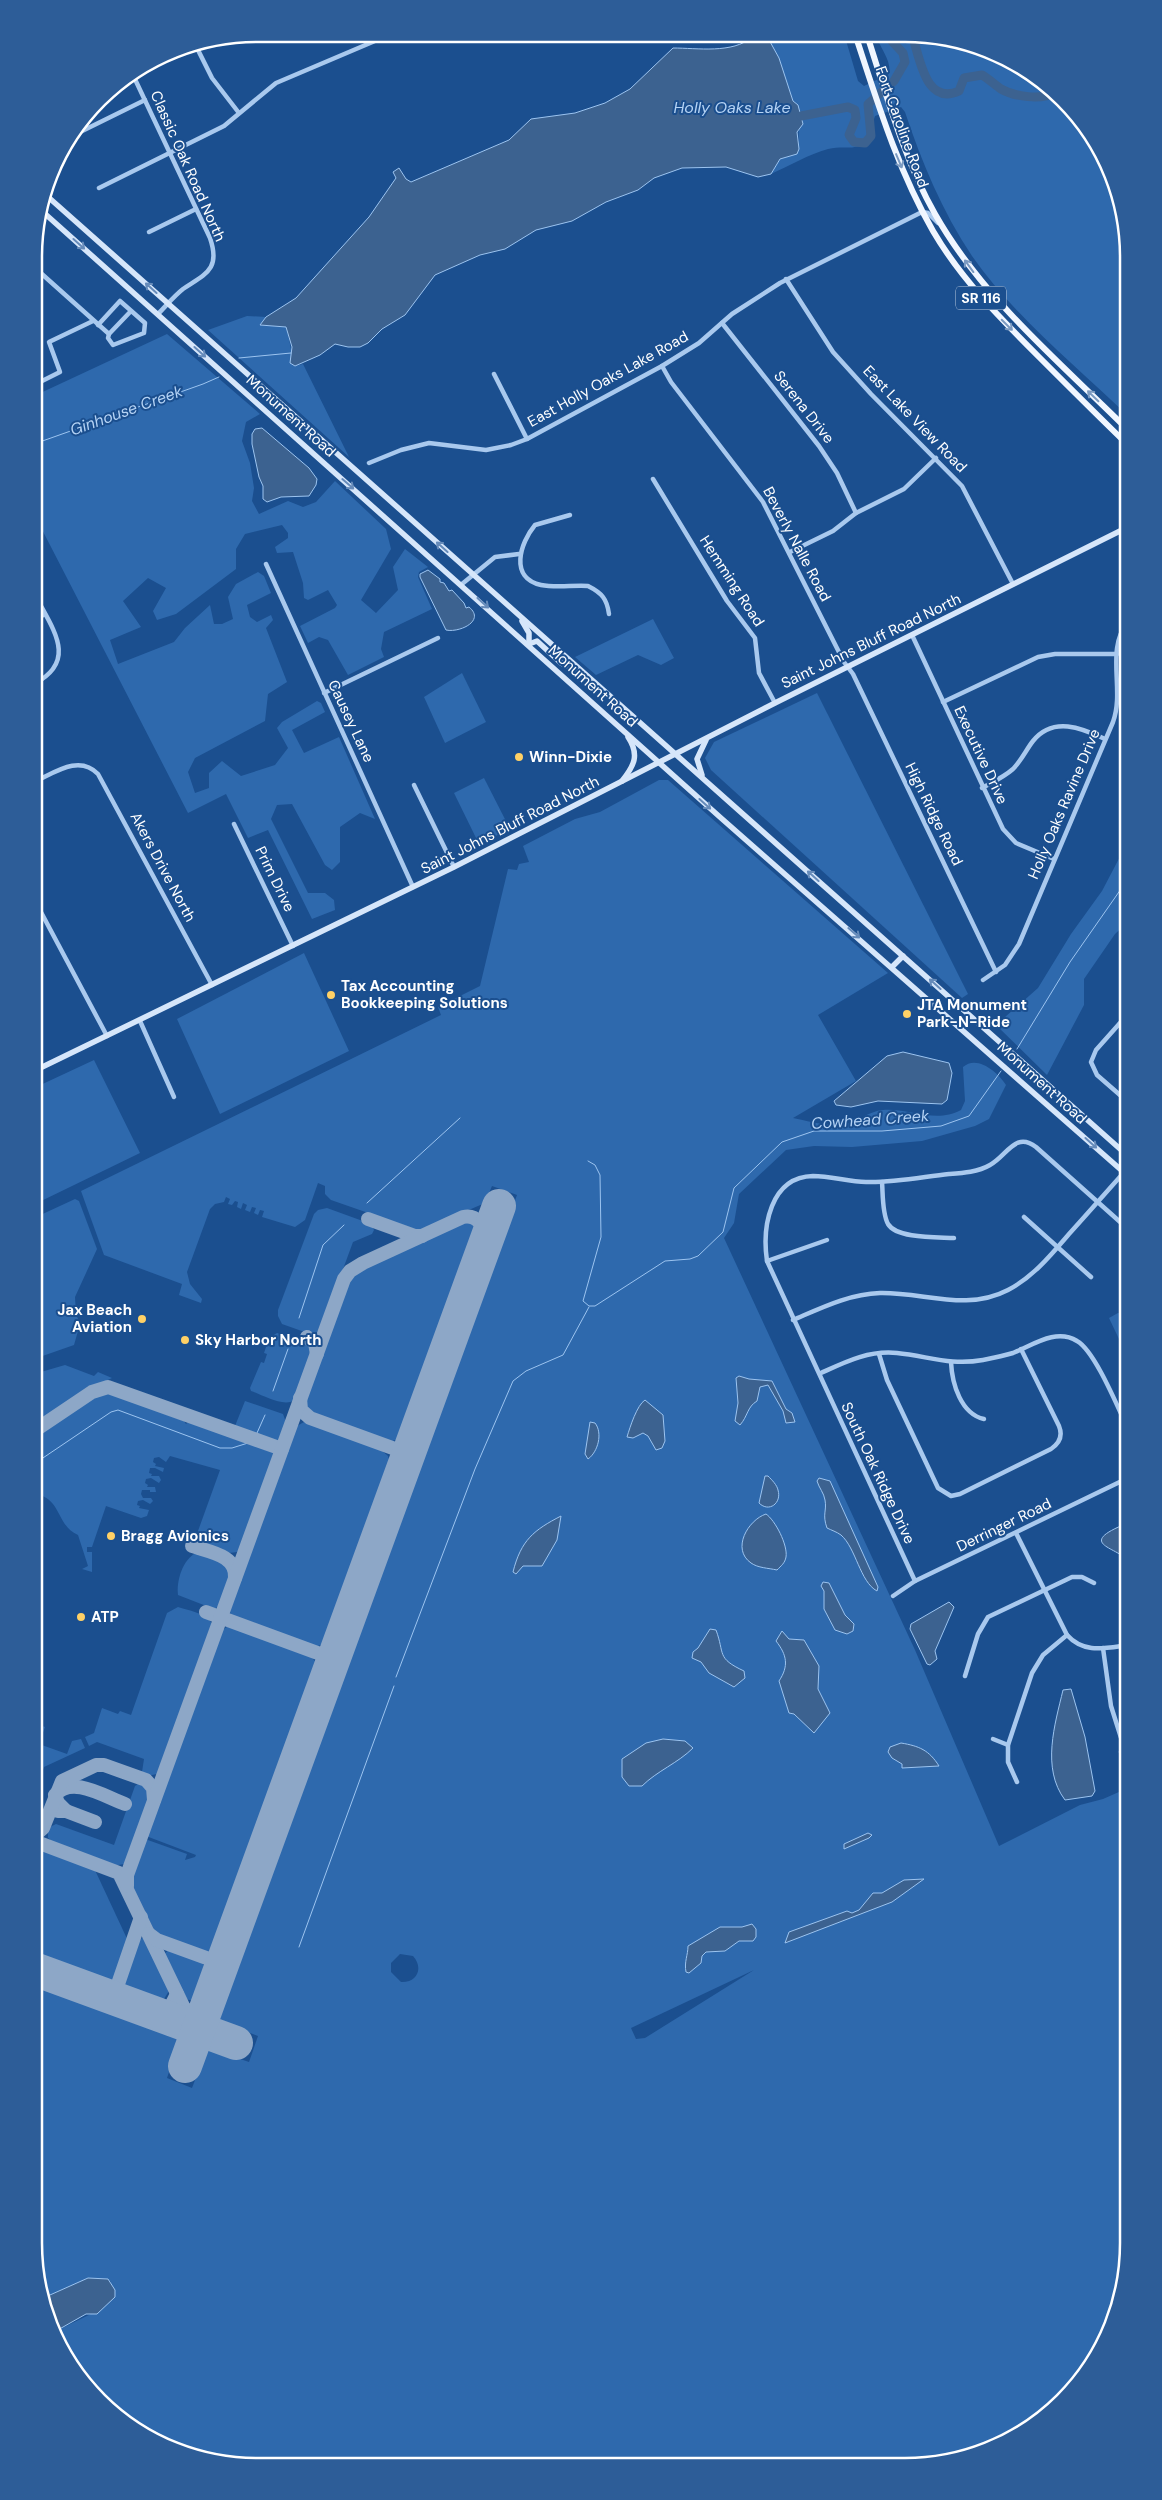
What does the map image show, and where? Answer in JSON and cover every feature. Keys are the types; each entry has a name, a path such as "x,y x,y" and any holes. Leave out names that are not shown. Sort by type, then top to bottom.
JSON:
{"main road":[{"name":"Fort Caroline Road","path":"857,42 895,152 922,212 946,252 984,302 1120,437"},
{"name":"Fort Caroline Road","path":"869,42 912,168 943,228 971,270 1001,305 1120,422"},
{"name":"Monument Road","path":"51,199 1120,1149"},
{"name":"Monument Road","path":"47,216 462,584 624,731 1120,1167"},
{"name":"Saint Johns Bluff Road North","path":"42,1067 454,867 620,784 775,703 1120,531"},
{"path":"518,614 529,633 529,644 536,641 561,663 587,674"},
{"path":"620,784 631,770 636,758 633,745 624,731"},
{"path":"703,777 698,759 700,748 707,738"},
{"path":"892,967 903,956"}],"street":[{"path":"99,188 224,126 276,83 370,42"},
{"path":"199,51 212,78 239,113"},
{"name":"Classic Oak Road North","path":"136,81 212,243 214,256 210,268 203,277 180,291 168,303"},
{"path":"85,129 145,100"},
{"path":"149,232 196,209"},
{"path":"922,212 928,213 943,228"},
{"name":"East Holly Oaks Lake Road","path":"369,464 402,449 429,443 486,450 511,445 527,439 662,366 699,343 752,300 786,279 922,212"},
{"path":"42,275 109,334"},
{"name":"East Lake View Road","path":"786,279 833,352 871,394 962,486 970,498 1013,584"},
{"path":"98,325 118,301 131,311 145,323 144,332 112,345 108,338 109,334 131,311"},
{"path":"158,314 168,303"},
{"path":"42,381 60,372 50,342 93,321"},
{"name":"Serena Drive","path":"722,323 820,446 836,472 856,513"},
{"name":"Beverly Nalle Road","path":"662,366 672,382 763,502 848,668"},
{"path":"494,374 527,439"},
{"path":"790,552 833,531 856,513 904,489 936,458"},
{"name":"Hemming Road","path":"653,479 727,602 755,638 759,673 775,703"},
{"path":"570,515 535,525 519,554 524,573 534,583 542,585 588,586 602,594 606,600 609,614"},
{"path":"462,584 495,558 519,554"},
{"name":"Causey Lane","path":"266,564 413,887"},
{"path":"42,608 57,640 59,650 58,663 42,679"},
{"name":"Executive Drive","path":"912,635 982,788 1007,835 1016,843 1054,860"},
{"name":"Holly Oaks Ravine Drive","path":"983,980 1005,965 1019,944 1105,739 1117,707 1116,654 1120,637"},
{"path":"324,693 438,638"},
{"path":"942,702 1038,657 1055,654 1116,654"},
{"name":"High Ridge Road","path":"848,668 853,674 996,972"},
{"path":"982,788 1012,769 1035,739 1045,731 1068,726 1077,727 1105,739"},
{"name":"Akers Drive North","path":"42,778 74,764 87,765 98,774 212,985"},
{"path":"414,785 454,867"},
{"name":"Prim Drive","path":"234,824 293,946"},
{"path":"42,914 107,1036"},
{"path":"140,1021 174,1097"},
{"path":"1120,1023 1096,1050 1091,1062 1097,1075 1120,1095"},
{"path":"827,1240 767,1261 766,1231 771,1208 779,1192 788,1184 803,1177 813,1176 882,1182 978,1170 991,1165 1013,1144 1020,1141 1029,1142 1120,1221"},
{"path":"793,1320 834,1302 870,1294 894,1293 952,1302 981,1300 1008,1290 1028,1277 1120,1180"},
{"path":"882,1182 886,1217 892,1228 903,1234 954,1238"},
{"path":"1024,1217 1091,1277"},
{"name":"South Oak Ridge Drive","path":"767,1261 915,1582"},
{"path":"820,1373 862,1356 895,1352 951,1362 1002,1356 1049,1338 1064,1337 1076,1340 1089,1351 1120,1413"},
{"path":"879,1354 887,1380 938,1488 950,1496 960,1494 1051,1449 1060,1439 1061,1432 1059,1426 1021,1349"},
{"path":"951,1362 952,1378 967,1411 976,1417 984,1419"},
{"name":"Derringer Road","path":"893,1596 915,1582 1120,1482"},
{"path":"1016,1533 1067,1635 1080,1646 1103,1648 1120,1646"},
{"path":"965,1676 978,1634 988,1617 1044,1589 1076,1576 1094,1583"},
{"path":"1017,1782 1008,1762 1008,1746 1037,1662 1067,1635"},
{"path":"1103,1648 1113,1714 1120,1735"},
{"path":"993,1739 1008,1746"}],"shaded area":[{"path":"769,42 846,42 858,81 864,86 889,74 888,60 879,42 932,44 960,50 987,59 1012,71 1046,96 1066,116 1091,150 1103,175 1112,202 1118,230 1120,258 1120,409 1006,299 972,256 942,204 918,150 905,112 901,107 875,116 872,125 874,136 868,142 857,147 821,151 771,174 780,159 799,149 798,106 793,101"},
{"path":"247,316 266,317 261,325 286,327 295,366 303,364 349,457 208,330"},
{"path":"167,334 260,414 246,422 242,441 250,463 254,488 252,501 259,514 288,501 303,507 316,502 335,481 386,529 391,549 361,600 376,613 398,590 393,567 405,549 428,567 419,572 418,577 432,609 384,632 381,649 384,657 348,675 328,640 319,637 308,643 300,626 335,608 337,605 328,590 308,600 304,598 303,583 293,552 277,553 275,547 288,538 288,533 282,525 245,534 236,549 236,569 176,614 157,620 153,611 166,588 148,578 123,601 141,627 110,640 118,664 174,642 185,628 210,605 214,624 222,624 233,619 228,597 236,584 258,572 264,576 271,593 247,605 250,617 257,622 271,615 273,620 266,628 287,682 268,694 265,721 195,758 188,772 195,793 209,788 209,773 222,761 241,776 275,765 288,748 277,728 282,722 317,701 321,703 325,712 292,730 304,753 339,737 375,819 360,813 340,827 340,862 332,870 325,865 292,804 277,805 271,819 308,893 325,893 334,900 335,910 312,919 268,830 248,838 226,794 188,813 42,530 42,392"},
{"path":"653,619 674,658 661,665 638,655 596,675 575,657"},
{"path":"462,673 486,722 445,743 424,697"},
{"path":"817,693 968,994 962,998 711,770 705,758 714,742"},
{"path":"484,778 510,829 479,844 454,793"},
{"path":"659,780 668,780 888,973 818,1015 856,1081 793,1118 837,1125 853,1122 873,1112 883,1110 932,1116 951,1114 961,1110 965,1101 963,1067 975,1063 981,1064 993,1071 1006,1085 989,1119 975,1126 922,1141 852,1147 814,1146 786,1150 739,1194 734,1223 724,1238 915,1650 999,1846 1080,1805 1103,1799 1120,1792 1120,2242 1118,2270 1112,2298 1103,2325 1091,2350 1066,2384 1046,2404 1012,2429 987,2441 960,2450 932,2456 904,2458 258,2458 230,2456 189,2446 150,2429 116,2404 96,2384 79,2362 61,2329 93,2313 111,2282 108,2279 88,2278 49,2295 44,2270 42,2242 42,1987 177,2036 179,2042 167,2078 192,2088 206,2051 211,2049 249,2062 258,2036 222,2022 219,2017 517,1195 492,1186 485,1203 420,1231 331,1200 325,1194 325,1186 318,1183 305,1220 295,1227 262,1217 264,1211 260,1210 258,1215 254,1213 256,1208 252,1207 250,1212 245,1210 247,1205 243,1203 241,1209 237,1207 238,1202 235,1201 232,1205 228,1204 230,1199 226,1197 224,1202 215,1204 210,1209 187,1272 190,1284 202,1299 201,1303 179,1295 182,1284 104,1255 81,1191 441,1015 438,1007 480,986 508,869 517,870 519,864 529,862 523,846 575,819 600,812","holes":["400,1954 413,1956 418,1965 417,1974 411,1980 401,1982 391,1972 391,1963","754,1970 645,2038 636,2039 631,2028"]},
{"path":"1120,857 1120,929 1084,979 1084,1005 1047,1075 996,1025 1038,988 1071,934 1102,891"},
{"path":"304,953 349,1051 220,1114 177,1019"},
{"path":"94,1060 140,1153 42,1201 42,1084"},
{"path":"75,1199 79,1201 97,1249 75,1297 76,1314 80,1324 74,1345 42,1356 42,1214"},
{"path":"327,1208 371,1224 374,1230 372,1234 353,1242 321,1329 313,1335 282,1324 278,1316 278,1310 314,1214 318,1210"},
{"path":"465,1221 472,1223 475,1230 399,1439 389,1442 311,1413 305,1406 309,1388 348,1280 352,1275"},
{"path":"1120,1313 1120,1341 1109,1318"},
{"path":"277,1333 307,1342 312,1349 296,1399 286,1403 251,1391 250,1388 261,1362 264,1363 267,1354 264,1353 269,1338"},
{"path":"65,1365 94,1376 98,1372 112,1378 89,1389 42,1421 42,1372"},
{"path":"119,1385 138,1392 135,1403 184,1421 186,1424 191,1420 231,1436 245,1401 283,1414 287,1425 239,1551 230,1553 217,1551 205,1546 198,1539 198,1531 220,1470 170,1456 166,1462 159,1457 154,1458 153,1462 156,1464 155,1466 164,1468 163,1472 150,1468 149,1473 152,1474 151,1476 159,1476 161,1480 159,1483 151,1478 146,1479 145,1483 148,1485 147,1487 155,1487 156,1492 142,1490 141,1494 143,1498 151,1498 153,1501 150,1504 143,1500 138,1501 137,1505 140,1506 139,1508 149,1510 147,1516 141,1518 106,1506 92,1547 87,1547 87,1552 92,1552 92,1572 82,1569 88,1566 78,1535 66,1525 50,1500 42,1496 42,1430 105,1389"},
{"path":"304,1422 380,1449 388,1456 390,1463 325,1643 316,1647 235,1619 231,1616 229,1607 293,1432 297,1426"},
{"path":"196,1553 226,1563 230,1567 228,1590 222,1602 214,1609 178,1595 181,1571 187,1560"},
{"path":"178,1607 205,1616 212,1623 213,1628 161,1769 157,1774 147,1776 142,1772 144,1759 97,1742 89,1746 85,1737 94,1733 102,1708 118,1714 120,1711 131,1715 167,1613"},
{"path":"228,1626 306,1653 317,1664 212,1952 204,1954 157,1936 130,1882 145,1839 187,1854 185,1860 196,1855 146,1836 220,1632"},
{"path":"81,1739 85,1748 44,1767 42,1773 42,1745 67,1754 72,1741"},
{"path":"143,1784 149,1790 148,1806 137,1839 124,1864 113,1866 55,1844 48,1838 48,1828 56,1824 114,1845 135,1786"},
{"path":"42,1848 94,1868 129,1943 116,1978 111,1982 42,1957"},
{"path":"145,1938 169,1991 164,1999 125,1987 124,1980 138,1942"},
{"path":"170,1949 195,1958 206,1968 194,2001 185,1999 164,1954"}],"water":[{"name":"Holly Oaks Lake","path":"744,42 770,42 779,58 793,101 798,105 803,124 797,132 799,149 797,154 780,159 771,174 758,177 726,167 682,168 654,178 638,190 606,202 572,221 536,230 505,249 480,255 435,275 405,315 382,329 368,343 360,347 335,344 320,355 295,366 290,363 292,347 286,327 260,325 266,317 296,298 369,217 396,178 393,172 399,168 406,179 411,182 509,140 531,119 575,113 605,103 630,89 673,48 714,49 735,46"},
{"path":"262,428 309,468 317,479 316,485 309,496 281,497 267,502 263,499 263,486 259,477 252,444 252,434 255,429"},
{"path":"428,570 440,579 440,582 444,583 449,591 452,590 466,608 469,607 473,612 473,621 469,625 457,630 446,630 420,577 420,574"},
{"path":"903,1052 949,1063 952,1073 947,1100 942,1104 878,1101 851,1107 836,1105 834,1101 887,1056"},
{"path":"739,1376 772,1381 786,1409 792,1413 795,1422 786,1423 783,1411 768,1385 760,1387 757,1401 751,1406 740,1425 735,1421 738,1403 736,1378"},
{"path":"645,1400 663,1415 665,1441 662,1448 656,1450 648,1436 643,1433 633,1438 627,1437 637,1411"},
{"path":"590,1422 595,1423 599,1437 597,1447 588,1459 585,1454"},
{"path":"765,1476 768,1476 775,1484 779,1495 774,1505 770,1507 759,1503"},
{"path":"819,1478 830,1481 878,1587 877,1591 866,1580 846,1541 839,1534 827,1528 824,1495 817,1481"},
{"path":"766,1514 777,1527 785,1546 785,1559 777,1570 754,1565 745,1557 742,1550 742,1543 748,1528 759,1517"},
{"path":"561,1516 557,1540 542,1566 523,1566 516,1574 513,1572 520,1552 530,1537 543,1526"},
{"path":"1120,1526 1120,1555 1104,1545 1102,1541 1103,1536"},
{"path":"823,1582 829,1583 845,1615 854,1624 853,1631 847,1634 835,1630 824,1609 824,1591 821,1586"},
{"path":"949,1602 954,1607 935,1651 937,1659 930,1665 927,1664 910,1629 911,1624"},
{"path":"710,1629 716,1630 725,1659 744,1671 745,1678 734,1687 709,1673 701,1662 692,1658 693,1652 698,1648"},
{"path":"782,1631 789,1639 804,1640 819,1666 818,1689 830,1713 814,1733 794,1714 789,1713 779,1681 784,1670 785,1661 783,1651 776,1641"},
{"path":"1071,1689 1085,1737 1095,1791 1092,1796 1065,1800 1053,1774 1052,1746 1063,1690"},
{"path":"663,1739 685,1741 693,1748 642,1786 629,1786 622,1777 622,1759 646,1743"},
{"path":"901,1743 927,1752 939,1766 902,1768 902,1764 892,1758 888,1752 890,1747"},
{"path":"868,1833 872,1835 869,1838 844,1849 844,1844"},
{"path":"924,1879 892,1902 785,1943 789,1932 847,1911 852,1913 859,1910 873,1893 882,1893 904,1880"},
{"path":"752,1924 756,1929 756,1937 753,1941 739,1941 725,1951 706,1952 702,1956 701,1963 689,1973 686,1972 685,1965 688,1946 720,1927 742,1927"},
{"path":"88,2278 108,2279 115,2290 115,2297 97,2314 86,2314 61,2328 49,2295"}],"waterway":[{"name":"Ginhouse Creek","path":"801,116 848,107 855,110 856,118 849,135 854,142 865,143 871,136 868,104 894,81 905,62 903,53 893,42"},
{"name":"Ginhouse Creek","path":"914,43 926,78 939,92 948,94 959,91 964,78 982,75 1001,89 1013,94 1028,97 1045,96"},
{"name":"Ginhouse Creek","path":"239,358 291,353"},
{"name":"Ginhouse Creek","path":"42,441 219,377"},
{"name":"Cowhead Creek","path":"1017,1049 1070,962 1120,890"},
{"name":"Cowhead Creek","path":"588,1161 595,1165 600,1175 601,1237 583,1301 589,1306 595,1306 665,1261 690,1259 698,1256 723,1232 734,1188 782,1142 814,1131 882,1131 941,1126 969,1116 1001,1071"},
{"path":"367,1203 460,1118"},
{"path":"299,1318 323,1245 344,1225"},
{"path":"396,1677 475,1469 513,1381 526,1371 563,1355 589,1307"},
{"path":"273,1391 288,1349"},
{"path":"42,1459 111,1412 118,1410 220,1448 232,1448 248,1443"},
{"path":"257,1433 265,1415"},
{"path":"299,1947 394,1686"}],"taxiway":[{"path":"127,1886 127,1875 344,1279 350,1271 363,1263 463,1217 473,1217 476,1219 484,1230 487,1240"},
{"path":"368,1219 415,1236 422,1236"},
{"path":"307,1337 315,1343 317,1354"},
{"path":"42,1426 92,1392 108,1387 282,1449"},
{"path":"300,1398 301,1410 310,1418 409,1454"},
{"path":"192,1546 227,1559 232,1564 235,1578"},
{"path":"206,1612 334,1659"},
{"path":"42,1829 62,1781 96,1765 104,1765 146,1780 153,1788 154,1800"},
{"path":"66,1811 58,1803 55,1795 62,1789 70,1787 89,1789 125,1804"},
{"path":"58,1811 66,1811 95,1822"},
{"path":"42,1844 119,1873 184,2008 203,2019"},
{"path":"99,1993 113,1990 118,1984 141,1917"},
{"path":"149,1934 157,1940 223,1964"},
{"path":"159,2015 172,2004 177,1994"}],"runway":[{"path":"185,2066 499,1206"},
{"path":"42,1972 236,2043"}],"place":[{"name":"Winn-Dixie","path":"519,757"},
{"name":"Tax Accounting Bookkeeping Solutions","path":"331,995"},
{"name":"JTA Monument Park-N-Ride","path":"907,1014"},
{"name":"Jax Beach Aviation","path":"142,1319"},
{"name":"Sky Harbor North","path":"185,1340"},
{"name":"Bragg Avionics","path":"111,1536"},
{"name":"ATP","path":"81,1617"}]}
